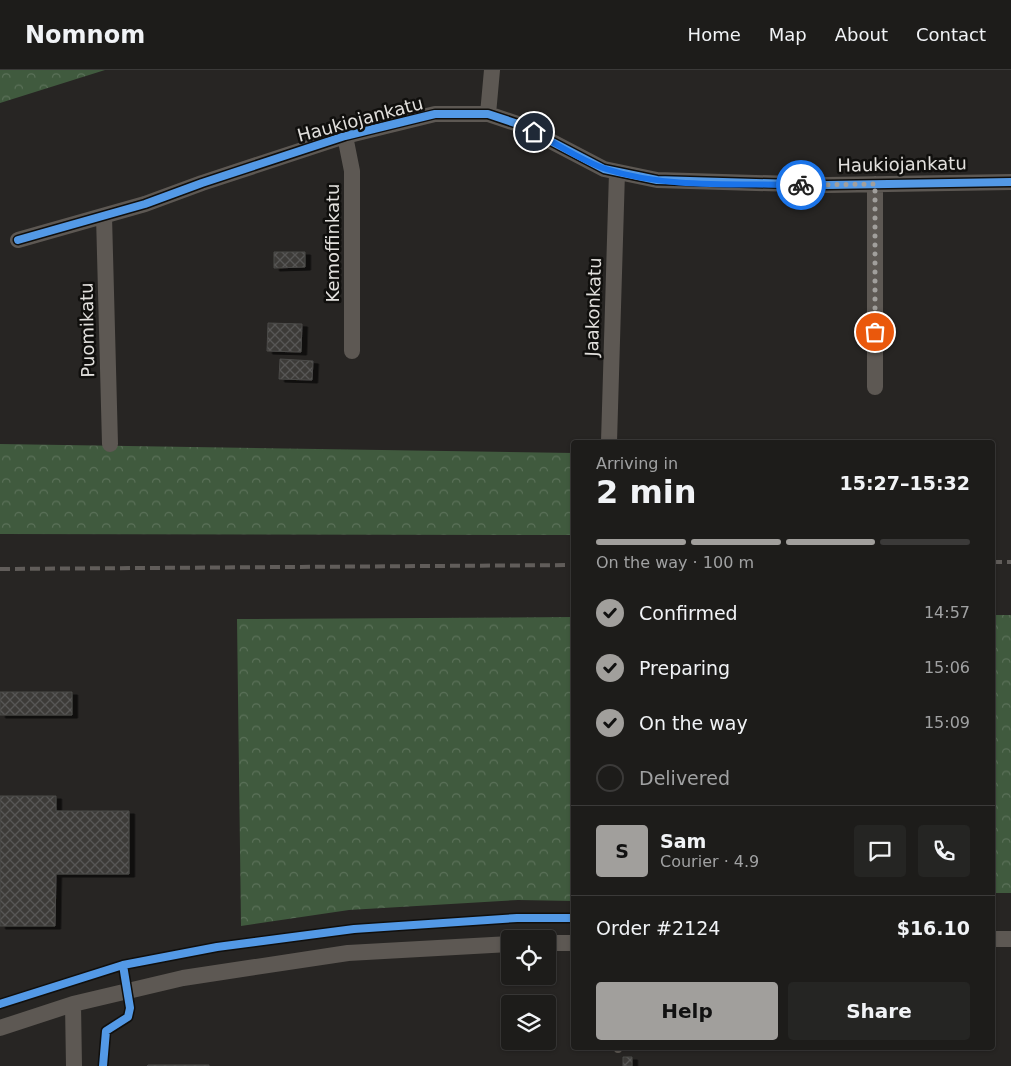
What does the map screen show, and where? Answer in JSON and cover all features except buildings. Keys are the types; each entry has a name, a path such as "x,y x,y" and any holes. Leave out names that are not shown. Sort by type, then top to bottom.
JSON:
{"street":[{"path":"488,114 492,70"},
{"name":"Haukiojankatu","path":"18,240 145,204 202,183 345,136 435,114 488,114 518,124 586,160 617,172 657,180 695,183 875,184 1011,182"},
{"name":"Kemoffinkatu","path":"345,136 352,171 352,351"},
{"name":"Jaakonkatu","path":"610,440 617,172"},
{"path":"875,184 875,387"},
{"name":"Puomikatu","path":"104,216 110,444"},
{"path":"995,939 1011,939"},
{"path":"556,943 571,943"},
{"path":"0,1028 73,1004 183,978 348,953 501,944"},
{"path":"73,1004 74,1066"}],"green space":[{"path":"0,70 105,70 0,103"},
{"path":"0,444 571,453 571,535 0,534"},
{"path":"995,615 1011,615 1011,893 995,893"},
{"path":"571,617 571,901 518,900 349,910 241,926 237,619"}],"railway":[{"path":"995,562 1011,562"},
{"path":"0,569 571,565"}],"cycle path":[{"path":"18,240 145,204 202,183 345,136 435,114 488,114 518,124 604,169 657,180 827,185 1011,182"},
{"path":"0,1004 123,965 217,947 354,929 517,918 571,918"},
{"path":"103,1066 106,1031 128,1017 130,1008 123,965"}],"way so far":[{"path":"801,185 875,184 875,332"}],"route":[{"path":"534,132 604,169 657,180 695,183 801,185"}]}
